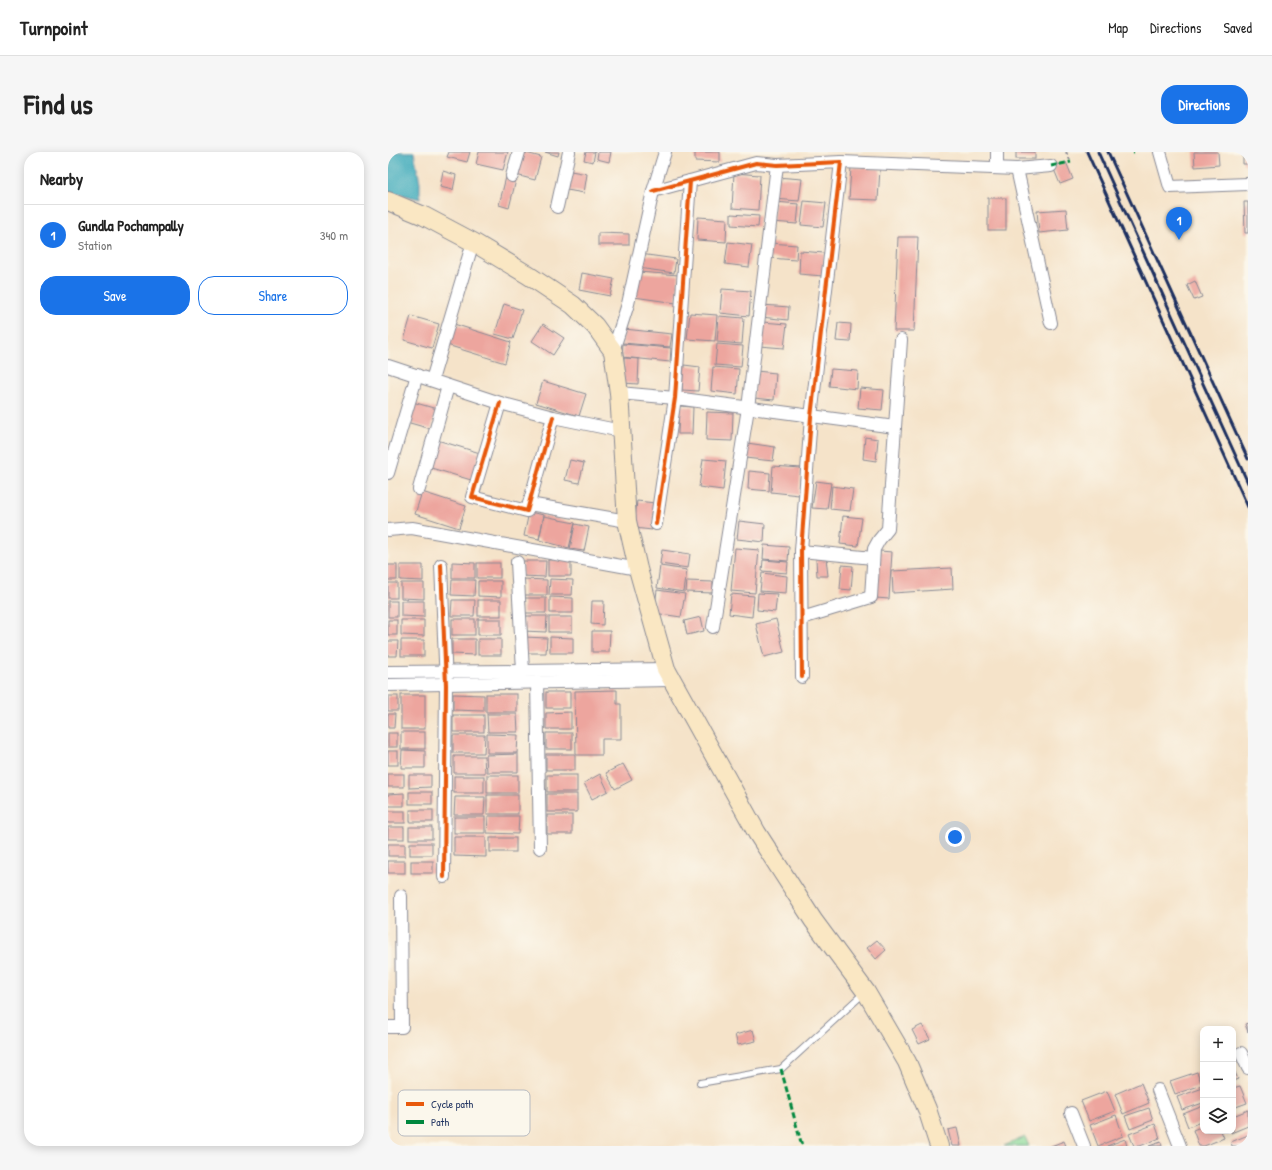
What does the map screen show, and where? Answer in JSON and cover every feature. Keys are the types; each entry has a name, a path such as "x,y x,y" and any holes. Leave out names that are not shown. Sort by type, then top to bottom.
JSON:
{"main road":[{"path":"388,201 424,216 473,242 528,275 573,305 595,326 613,351 619,394 627,521 638,569 668,674 757,833 813,920 866,992 907,1062 927,1109 939,1146"}],"street":[{"path":"512,176 519,152"},
{"path":"557,207 569,152"},
{"path":"613,351 628,304 653,192 665,152"},
{"path":"997,152 997,168"},
{"path":"1160,152 1170,187 1248,184"},
{"path":"653,192 757,158 777,165 836,159 866,158 1017,169 1051,166"},
{"path":"802,677 801,551 811,417 836,159"},
{"path":"713,627 748,408 777,165"},
{"path":"1017,169 1051,323"},
{"path":"656,524 674,398 690,181"},
{"path":"432,380 473,242"},
{"path":"802,618 871,597 874,549 888,529 901,340"},
{"path":"388,366 500,403 553,417 621,431"},
{"path":"388,473 416,376"},
{"path":"418,489 448,386"},
{"path":"619,394 674,398 895,427"},
{"path":"500,403 472,497 527,512 553,417"},
{"path":"529,504 627,521"},
{"path":"388,530 412,528 638,569"},
{"path":"801,551 873,558"},
{"path":"517,562 523,671"},
{"path":"441,565 446,684 444,877"},
{"path":"388,672 523,671 668,674"},
{"path":"388,685 537,682 668,674"},
{"path":"537,682 540,848"},
{"path":"388,1027 402,1027 402,896"},
{"path":"1242,1053 1248,1068"},
{"path":"1158,1090 1180,1146"},
{"path":"1071,1113 1084,1146"}],"lane":[{"path":"700,1083 781,1069 866,992"}],"path":[{"path":"1066,152 1070,162"}],"green space":[{"path":"1025,1137 1029,1146 1004,1146"}],"water":[{"path":"388,152 414,152 420,182 420,199 388,192"}],"building":[{"path":"449,152 470,152 467,162 447,157"},
{"path":"479,152 508,152 503,170 476,164"},
{"path":"522,152 541,157 535,180 516,175"},
{"path":"545,152 559,152 558,156"},
{"path":"586,152 595,152 593,162 584,160"},
{"path":"598,152 611,152 609,162 597,159"},
{"path":"695,152 720,152 720,162 695,161"},
{"path":"1016,152 1035,152 1035,159 1016,159"},
{"path":"1194,152 1218,152 1219,165 1195,167"},
{"path":"1243,152 1248,152 1248,164 1243,164"},
{"path":"1066,162 1073,179 1060,184 1053,167"},
{"path":"851,167 880,169 878,200 849,199"},
{"path":"443,171 456,175 453,190 440,187"},
{"path":"571,171 587,174 584,193 567,190"},
{"path":"734,173 760,175 758,210 732,208"},
{"path":"506,177 516,180 509,208 499,205"},
{"path":"776,177 802,179 799,201 774,199"},
{"path":"988,198 1006,198 1006,230 988,230"},
{"path":"804,201 826,203 823,227 801,225"},
{"path":"775,202 799,204 797,224 773,222"},
{"path":"1244,202 1248,202 1248,233 1245,233"},
{"path":"1066,209 1068,230 1039,233 1037,211"},
{"path":"731,214 759,216 758,227 731,225"},
{"path":"698,217 727,219 726,242 697,240"},
{"path":"598,233 629,234 629,245 598,245"},
{"path":"898,237 918,237 914,331 894,331"},
{"path":"728,242 752,245 749,267 725,264"},
{"path":"770,243 797,245 796,260 769,258"},
{"path":"800,251 824,253 823,276 799,274"},
{"path":"640,254 676,259 674,273 638,268"},
{"path":"638,272 679,275 676,303 634,297"},
{"path":"582,273 614,279 610,296 579,290"},
{"path":"1195,281 1202,297 1194,300 1187,285"},
{"path":"722,289 751,291 749,316 720,313"},
{"path":"504,304 522,310 513,339 495,334"},
{"path":"762,305 789,307 788,320 761,317"},
{"path":"690,313 717,315 715,341 687,339"},
{"path":"411,316 439,324 432,348 404,340"},
{"path":"719,316 744,318 742,344 717,342"},
{"path":"762,322 787,324 784,348 759,346"},
{"path":"838,323 851,324 850,342 836,341"},
{"path":"454,324 511,342 505,363 447,345"},
{"path":"543,324 564,338 553,355 532,341"},
{"path":"624,329 672,334 670,347 622,343"},
{"path":"623,344 671,348 670,362 622,357"},
{"path":"717,344 743,346 741,367 715,365"},
{"path":"624,358 639,359 638,384 623,383"},
{"path":"684,365 700,367 698,391 682,390"},
{"path":"713,367 739,369 737,394 711,391"},
{"path":"831,369 858,371 857,389 829,386"},
{"path":"756,371 776,373 774,400 754,398"},
{"path":"543,381 586,394 579,416 536,403"},
{"path":"860,388 884,390 882,410 858,408"},
{"path":"409,401 437,409 431,429 403,421"},
{"path":"679,406 693,407 692,434 678,434"},
{"path":"707,412 733,413 732,441 706,440"},
{"path":"865,437 878,439 876,461 863,459"},
{"path":"437,440 480,453 471,480 428,467"},
{"path":"747,443 775,447 773,461 745,458"},
{"path":"703,459 726,461 723,490 699,487"},
{"path":"570,460 584,463 579,483 565,480"},
{"path":"773,466 801,468 799,495 771,492"},
{"path":"749,471 770,473 769,491 748,489"},
{"path":"816,481 831,483 827,509 812,508"},
{"path":"832,486 853,489 850,511 830,509"},
{"path":"422,492 466,506 459,528 415,514"},
{"path":"637,501 655,503 652,530 634,528"},
{"path":"529,512 544,515 539,539 524,536"},
{"path":"544,516 575,523 569,548 539,540"},
{"path":"843,516 862,518 858,546 840,544"},
{"path":"739,521 765,524 764,542 737,539"},
{"path":"575,524 589,527 584,551 570,549"},
{"path":"764,545 789,547 788,561 763,559"},
{"path":"735,548 759,550 755,593 731,591"},
{"path":"662,550 690,554 688,568 660,564"},
{"path":"880,551 892,552 889,599 876,598"},
{"path":"826,558 828,576 817,576 816,559"},
{"path":"548,560 571,560 571,576 548,576"},
{"path":"763,560 788,562 787,573 762,571"},
{"path":"523,561 546,561 545,577 522,576"},
{"path":"452,562 475,563 475,578 452,578"},
{"path":"477,563 500,563 500,578 477,578"},
{"path":"388,565 397,565 397,580 388,580"},
{"path":"400,565 423,565 423,581 400,580"},
{"path":"842,565 853,566 851,590 840,589"},
{"path":"660,566 687,570 684,592 657,588"},
{"path":"952,568 953,589 893,593 892,571"},
{"path":"762,573 787,576 786,593 760,591"},
{"path":"524,579 547,580 547,595 524,595"},
{"path":"550,579 573,580 572,595 549,595"},
{"path":"452,580 475,580 474,596 451,595"},
{"path":"478,581 501,581 501,597 478,596"},
{"path":"687,581 713,582 713,593 686,592"},
{"path":"388,583 397,583 397,598 388,598"},
{"path":"401,583 424,583 424,599 401,598"},
{"path":"657,590 685,594 681,617 654,613"},
{"path":"758,593 777,594 775,612 757,610"},
{"path":"731,594 754,596 752,617 729,614"},
{"path":"550,597 573,598 573,613 550,613"},
{"path":"523,598 546,598 546,613 523,613"},
{"path":"452,600 475,600 474,616 451,616"},
{"path":"478,600 501,600 501,616 478,616"},
{"path":"388,601 397,601 397,617 388,617"},
{"path":"401,601 424,601 424,617 401,616"},
{"path":"592,601 604,601 603,625 591,624"},
{"path":"524,616 547,616 546,632 523,631"},
{"path":"549,617 572,617 572,632 549,632"},
{"path":"701,617 704,631 687,635 684,621"},
{"path":"452,619 475,619 475,635 452,635"},
{"path":"478,619 501,619 501,635 478,635"},
{"path":"776,619 784,652 764,657 756,624"},
{"path":"388,620 397,620 397,635 388,635"},
{"path":"401,620 424,620 424,636 401,635"},
{"path":"592,631 610,631 609,652 592,652"},
{"path":"524,637 547,638 546,653 523,653"},
{"path":"550,637 573,638 573,653 550,653"},
{"path":"452,639 475,639 475,655 452,654"},
{"path":"478,639 501,639 501,655 478,655"},
{"path":"401,640 424,640 424,656 401,656"},
{"path":"388,641 398,641 397,656 388,656"},
{"path":"617,690 617,704 621,704 621,739 602,739 602,755 576,755 575,691"},
{"path":"546,692 570,692 570,708 546,708"},
{"path":"453,694 484,695 484,711 453,710"},
{"path":"486,694 517,694 517,712 486,712"},
{"path":"401,695 425,695 425,729 401,729"},
{"path":"388,696 398,696 398,711 388,711"},
{"path":"571,712 571,729 546,729 546,713"},
{"path":"388,714 395,714 394,728 388,728"},
{"path":"487,714 517,714 518,732 488,732"},
{"path":"453,715 484,715 484,732 453,732"},
{"path":"401,732 425,732 425,749 401,749"},
{"path":"388,733 397,733 397,747 388,747"},
{"path":"546,733 572,733 572,749 546,749"},
{"path":"487,734 518,735 517,753 487,753"},
{"path":"453,735 485,735 484,753 453,753"},
{"path":"402,750 425,751 425,768 401,768"},
{"path":"388,751 398,751 398,765 388,765"},
{"path":"518,754 518,772 487,772 486,755"},
{"path":"546,754 575,754 575,770 546,770"},
{"path":"454,756 484,756 485,773 454,773"},
{"path":"623,764 632,780 615,789 606,773"},
{"path":"388,774 404,774 404,787 388,787"},
{"path":"600,774 608,791 592,799 584,783"},
{"path":"409,775 431,775 431,787 409,788"},
{"path":"487,775 518,775 518,793 487,793"},
{"path":"547,775 577,775 577,792 547,792"},
{"path":"454,776 484,776 484,793 454,793"},
{"path":"409,792 432,792 432,804 409,804"},
{"path":"404,793 404,806 388,806 388,794"},
{"path":"547,794 577,794 577,812 547,812"},
{"path":"487,795 518,795 518,814 487,814"},
{"path":"455,797 485,797 484,815 454,815"},
{"path":"410,810 433,810 433,822 410,822"},
{"path":"388,811 405,811 405,823 388,823"},
{"path":"547,815 572,815 572,834 547,834"},
{"path":"488,816 519,816 518,834 487,833"},
{"path":"454,817 485,817 485,833 454,833"},
{"path":"388,827 404,827 404,839 388,839"},
{"path":"409,827 432,827 432,839 409,839"},
{"path":"454,837 486,837 486,857 454,856"},
{"path":"490,838 516,838 516,852 490,852"},
{"path":"410,843 432,843 432,855 410,855"},
{"path":"388,844 405,844 405,856 388,856"},
{"path":"388,861 405,861 405,873 388,873"},
{"path":"411,861 433,861 433,873 411,873"},
{"path":"877,940 886,950 876,959 867,948"},
{"path":"1248,1023 1248,1032 1245,1024"},
{"path":"922,1025 930,1039 919,1044 912,1030"},
{"path":"753,1030 756,1041 738,1045 735,1035"},
{"path":"1197,1072 1200,1080 1200,1086 1175,1094 1170,1081"},
{"path":"1141,1083 1149,1103 1123,1114 1115,1094"},
{"path":"1240,1086 1247,1103 1236,1107 1236,1098 1236,1087"},
{"path":"1200,1089 1200,1104 1182,1110 1177,1097"},
{"path":"1107,1091 1115,1111 1089,1121 1081,1101"},
{"path":"1200,1107 1200,1122 1188,1127 1183,1114"},
{"path":"1149,1108 1153,1120 1130,1129 1125,1116"},
{"path":"1248,1110 1248,1126 1236,1131 1236,1115"},
{"path":"1116,1115 1123,1136 1098,1146 1090,1125"},
{"path":"1155,1124 1160,1138 1140,1146 1134,1146 1129,1134"},
{"path":"1200,1127 1200,1134 1222,1134 1224,1138 1204,1146 1199,1146 1193,1130"},
{"path":"957,1128 961,1146 952,1146 948,1130"},
{"path":"1248,1135 1248,1146 1232,1146 1231,1142"},
{"path":"1125,1139 1127,1146 1107,1146"},
{"path":"1064,1141 1066,1146 1051,1146"},
{"path":"1161,1142 1162,1146 1149,1146"}],"railway":[{"path":"1087,152 1248,507"},
{"path":"1098,152 1248,483"},
{"path":"1108,152 1248,459"}],"marked path":[{"path":"1051,166 1071,162"},
{"path":"781,1069 802,1146"}],"cycle path":[{"path":"653,191 756,163 777,165 841,162 811,417 801,551 802,677"},
{"path":"656,524 675,398 690,181"},
{"path":"500,403 472,497 527,511 553,417"},
{"path":"441,565 446,685 444,877"}],"place":[{"name":"Gundla Pochampally","path":"1179,240"}]}
